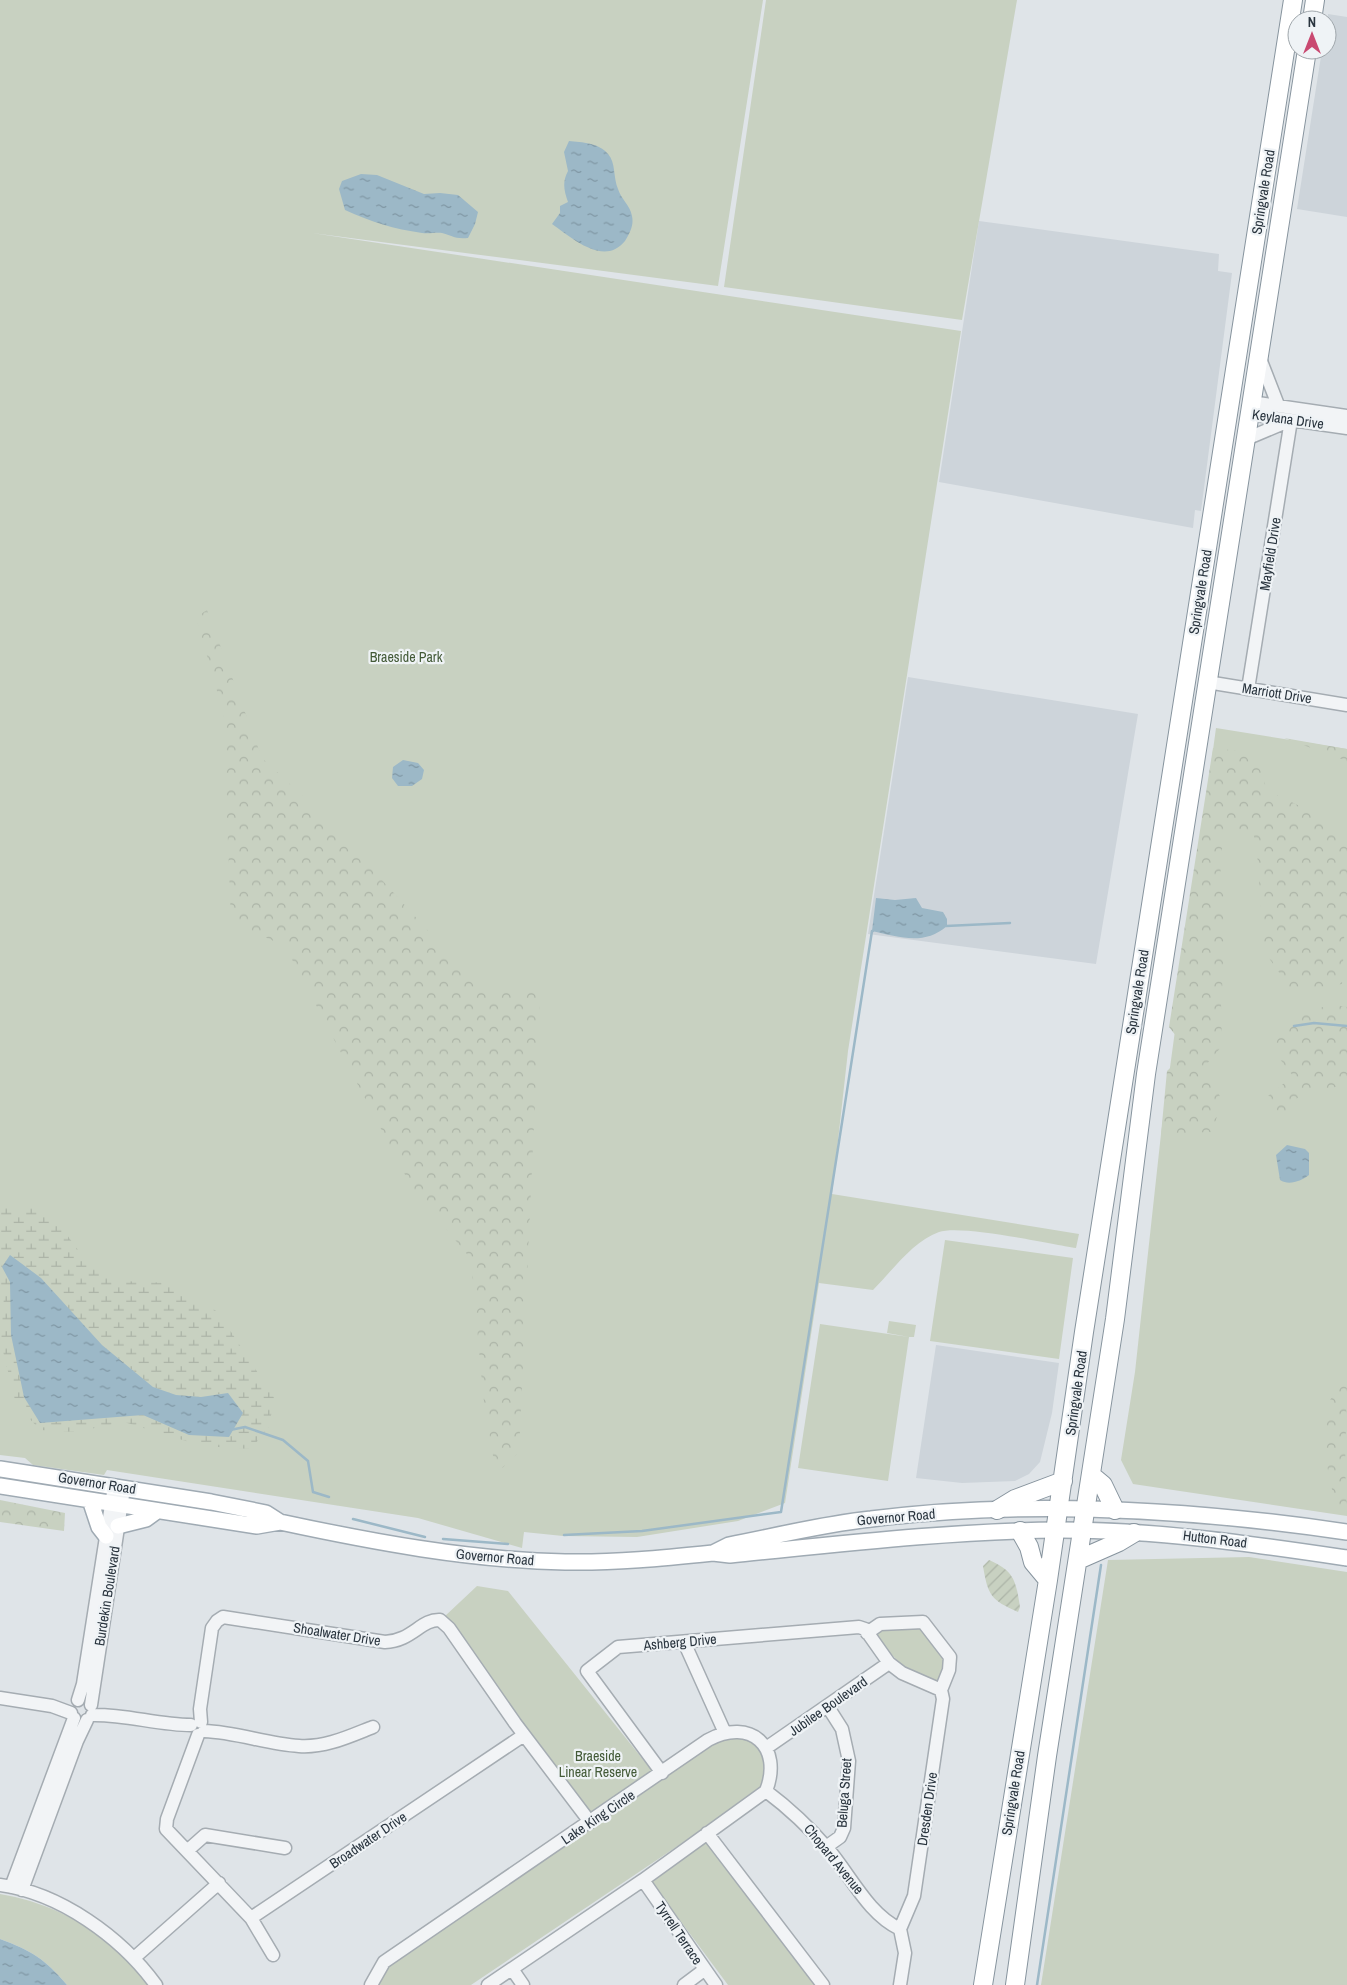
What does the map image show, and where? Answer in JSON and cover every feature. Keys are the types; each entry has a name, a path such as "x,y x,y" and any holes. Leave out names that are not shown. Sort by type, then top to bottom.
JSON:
{"highway":[{"name":"Springvale Road","path":"983,1985 1056,1531 1084,1332 1293,0"},
{"name":"Springvale Road","path":"1014,1985 1081,1531 1116,1313 1146,1074 1305,60"},
{"name":"Keylana Drive","path":"1229,406 1250,408"},
{"path":"1090,1475 1103,1485 1115,1510"},
{"path":"997,1510 1015,1499 1063,1481"},
{"path":"1020,1531 1029,1547 1033,1562 1048,1580"},
{"path":"1078,1560 1119,1542 1134,1533"}],"main road":[{"name":"Governor Road","path":"0,1469 119,1487 266,1513 280,1522"},
{"name":"Governor Road","path":"0,1486 257,1526 280,1522 385,1543 507,1559 607,1561 712,1553 730,1555 923,1536 1020,1531 1081,1531"},
{"path":"90,1500 99,1527 106,1536"},
{"name":"Governor Road","path":"712,1553 729,1544 849,1522 900,1516 997,1510 1085,1510"},
{"name":"Hutton Road","path":"1085,1510 1210,1516 1347,1532"},
{"path":"118,1526 146,1519 156,1511"},
{"name":"Hutton Road","path":"1081,1531 1213,1538 1347,1558"}],"street":[{"path":"1259,356 1278,405"},
{"name":"Keylana Drive","path":"1250,408 1278,405 1347,416"},
{"name":"Keylana Drive","path":"1250,408 1291,420 1347,428"},
{"path":"1246,439 1291,420"},
{"name":"Mayfield Drive","path":"1248,689 1291,420"},
{"name":"Marriott Drive","path":"1207,682 1347,705"},
{"name":"Burdekin Boulevard","path":"11,1887 83,1684 106,1536 119,1487"},
{"name":"Burdekin Boulevard","path":"11,1887 91,1712 118,1526 116,1504"},
{"name":"Shoalwater Drive","path":"197,1730 212,1628 223,1617 385,1642 397,1642 427,1623 433,1620 440,1620 449,1628 524,1735 590,1822"},
{"name":"Dresden Drive","path":"867,1632 884,1624 918,1621 926,1624 950,1657 949,1670 941,1690 943,1698 914,1896 900,1929"},
{"name":"Ashberg Drive","path":"662,1773 587,1671 618,1647 856,1626 862,1627 867,1632"},
{"path":"867,1632 889,1663 916,1681 941,1690"},
{"path":"684,1642 725,1733"},
{"name":"Jubilee Boulevard","path":"766,1748 828,1707 889,1663"},
{"path":"0,1698 74,1709 86,1700 91,1712"},
{"name":"Beluga Street","path":"826,1847 840,1837 844,1828 849,1761 842,1729 828,1707"},
{"path":"74,1709 80,1721 91,1712 197,1730 218,1731 300,1746 337,1742 373,1726"},
{"path":"197,1730 167,1819 166,1829 251,1918 273,1955"},
{"name":"Lake King Circle","path":"370,1985 384,1962 708,1740 739,1730 755,1736 766,1748"},
{"name":"Broadwater Drive","path":"251,1918 524,1735"},
{"path":"488,1985 644,1880 766,1791 772,1766 766,1748"},
{"name":"Chopard Avenue","path":"766,1791 797,1815 826,1847 880,1918 900,1929"},
{"path":"707,1833 823,1985"},
{"path":"187,1851 206,1835 285,1848"},
{"name":"Tyrrell Terrace","path":"644,1880 716,1985"},
{"path":"134,1958 219,1883"},
{"path":"11,1887 60,1904 81,1917 117,1942 134,1958 156,1985"},
{"path":"900,1929 905,1953 900,1985"},
{"path":"512,1969 523,1985"},
{"path":"684,1985 704,1970"}],"shaded area":[{"path":"1337,15 1347,17 1347,217 1297,209 1320,60 1337,60"},
{"path":"979,221 1219,254 1218,271 1232,273 1201,511 1195,510 1193,528 939,482"},
{"path":"908,677 1138,714 1096,964 868,934"},
{"path":"936,1345 1059,1363 1052,1413 1040,1462 1029,1474 1015,1481 962,1483 916,1478"}],"green space":[{"name":"Braeside Park","path":"0,0 763,0 718,286 312,233 961,331 848,1051 832,1194 1079,1234 1076,1248 985,1232 950,1230 939,1232 929,1236 912,1249 873,1290 819,1283 785,1503 738,1521 637,1537 563,1536 524,1532 522,1548 418,1518 107,1470 104,1475 33,1465 25,1458 0,1455"},
{"path":"766,0 1017,0 962,320 724,287"},
{"path":"207,610 262,758 324,816 478,986 540,993 519,1452 496,1474 483,1395 471,1259 412,1188 285,946 231,922 223,712 196,617"},
{"path":"1216,728 1347,749 1347,1516 1133,1484 1121,1460 1135,1372 1161,1134"},
{"path":"1284,738 1347,749 1347,762 1344,760"},
{"path":"1213,748 1255,753 1267,790 1320,816 1347,846 1347,918 1345,920 1342,984 1292,991 1264,951 1257,851 1253,831 1229,828 1219,858 1227,920 1221,1002 1222,1046 1206,1065 1222,1101 1212,1132 1161,1134 1167,1071 1188,1051 1169,1027"},
{"path":"1330,1004 1347,1007 1347,1085 1302,1093 1281,1116 1268,1096 1293,1076 1272,1049 1285,1023"},
{"path":"0,1206 41,1209 61,1227 87,1262 121,1281 169,1283 218,1312 275,1399 268,1428 251,1449 202,1446 124,1422 75,1432 40,1430 16,1404 1,1343 4,1296 0,1296","holes":["10,1281 72,1315 102,1345 153,1387 176,1395 201,1397 228,1393 189,1435 143,1415 40,1423 11,1299"]},
{"path":"945,1240 1073,1258 1059,1359 930,1341"},
{"path":"889,1321 916,1325 914,1337 887,1333"},
{"path":"820,1324 909,1337 888,1481 798,1468"},
{"path":"1347,1381 1345,1467 1347,1512 1336,1508 1326,1458 1324,1423 1327,1407 1335,1393"},
{"path":"0,1500 65,1513 64,1531 0,1522"},
{"path":"1249,1557 1347,1572 1347,1985 1041,1985 1108,1560"},
{"path":"989,1560 1004,1568 1013,1578 1020,1607 1018,1612 996,1600 989,1591 983,1566"},
{"name":"Braeside Linear Reserve","path":"477,1586 508,1591 653,1772 590,1816 444,1617"},
{"path":"918,1624 945,1654 942,1679 922,1678 913,1673 895,1658 874,1634 878,1628"},
{"path":"739,1734 760,1745 769,1769 758,1792 471,1985 374,1985 388,1963 706,1745"},
{"path":"707,1838 817,1985 728,1985 650,1880"},
{"path":"0,1894 45,1906 86,1926 122,1953 151,1985 67,1985 45,1962 21,1948 0,1939"}],"water":[{"path":"569,141 600,147 611,158 618,189 631,212 632,219 632,226 625,241 617,248 608,251 598,251 588,248 552,224 560,213 560,206 568,202 564,186 568,171 564,152"},
{"path":"361,174 377,175 424,194 458,195 478,212 475,224 468,238 456,238 442,233 425,233 392,227 345,210 339,189 342,181"},
{"path":"403,760 418,763 424,770 422,779 412,786 398,786 392,778 393,767"},
{"path":"876,898 895,900 916,898 922,908 943,912 947,919 947,926 929,936 920,938 902,937 872,931"},
{"path":"1287,1145 1305,1149 1309,1153 1309,1175 1291,1183 1280,1180 1276,1155"},
{"path":"10,1255 41,1278 102,1345 153,1387 176,1395 201,1397 228,1393 243,1413 229,1437 189,1435 143,1415 40,1423 24,1397 11,1335 10,1282 2,1267"},
{"path":"0,1939 21,1948 45,1962 67,1985 0,1985"}],"waterway":[{"path":"946,926 1010,923"},
{"path":"564,1535 642,1531 781,1512 873,931"},
{"path":"1294,1026 1314,1023 1347,1026"},
{"path":"230,1430 245,1427 283,1440 308,1461 313,1492 329,1497"},
{"path":"353,1519 425,1537"},
{"path":"443,1539 508,1544"},
{"path":"1037,1985 1101,1565"}]}
